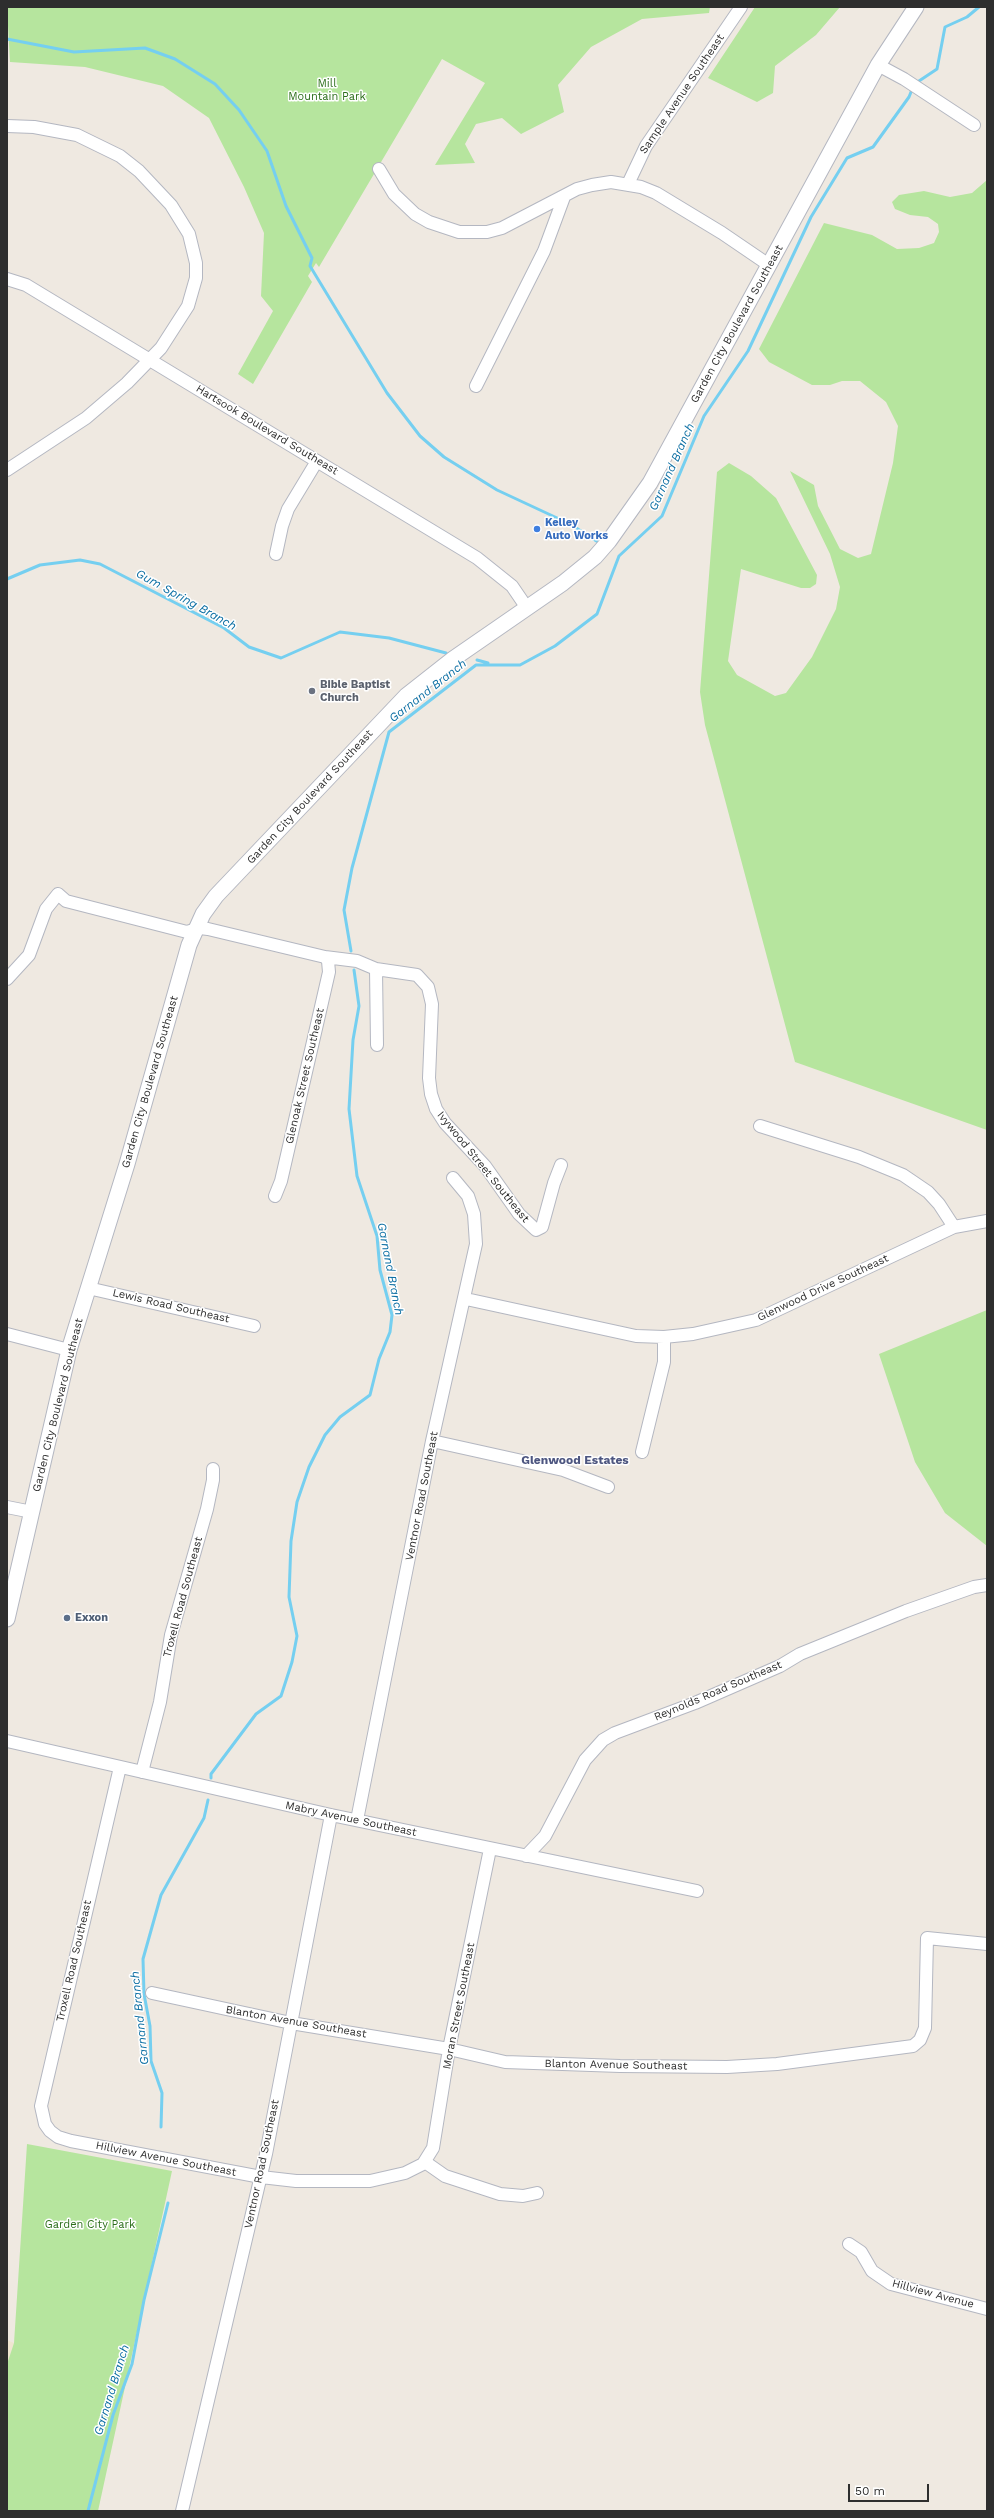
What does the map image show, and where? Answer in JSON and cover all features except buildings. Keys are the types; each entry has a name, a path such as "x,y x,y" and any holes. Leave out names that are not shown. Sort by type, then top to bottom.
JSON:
{"street":[{"name":"Sample Avenue Southeast","path":"628,184 646,146 742,7"},
{"name":"Garden City Boulevard Southeast","path":"7,1619 69,1350 127,1164 194,930 216,896 283,828 388,713 435,672 527,608 595,557 625,521 650,483 878,65 916,7"},
{"path":"878,65 904,79 974,125"},
{"path":"7,126 56,130 101,145 120,156 156,187 184,224 194,248 196,263 193,292 188,306 161,348 127,383 86,418 7,470"},
{"path":"379,169 394,194 415,214 434,224 459,232 481,232 502,228 577,189 592,185 628,184 656,193 722,233 769,265"},
{"path":"476,386 544,252 564,197"},
{"name":"Hartsook Boulevard Southeast","path":"7,279 26,285 316,460 494,570 512,586 527,608"},
{"path":"276,554 282,526 288,509 316,460"},
{"name":"Ivywood Street Southeast","path":"7,979 29,955 44,914 58,894 66,900 187,932 208,929 325,957 357,961 376,969 417,976 428,987 432,1021 429,1078 431,1094 436,1109 445,1123 485,1166 519,1214 536,1230 542,1227 554,1183 561,1165"},
{"name":"Glenoak Street Southeast","path":"275,1196 281,1181 329,972 328,961 325,957"},
{"path":"376,969 377,1044"},
{"path":"760,1126 837,1150 903,1174 928,1192 939,1204 954,1227"},
{"name":"Ventnor Road Southeast","path":"357,1820 432,1441 466,1299 476,1244 477,1229 468,1196 453,1178"},
{"name":"Glenwood Drive Southeast","path":"466,1299 589,1328 636,1336 664,1337 722,1329 756,1320 954,1227 987,1222"},
{"name":"Lewis Road Southeast","path":"88,1288 254,1326"},
{"path":"7,1334 69,1350"},
{"path":"642,1452 664,1362 664,1337"},
{"path":"432,1441 563,1470 608,1487"},
{"name":"Troxell Road Southeast","path":"142,1772 160,1702 171,1636 207,1509 213,1480 213,1469"},
{"path":"7,1507 32,1512"},
{"name":"Reynolds Road Southeast","path":"526,1856 546,1836 585,1760 603,1740 615,1733 772,1669 800,1654 843,1636 906,1611 974,1587 987,1585"},
{"name":"Mabry Avenue Southeast","path":"7,1741 331,1815 697,1891"},
{"name":"Troxell Road Southeast","path":"71,2141 58,2137 50,2131 45,2124 41,2106 120,1767"},
{"name":"Ventnor Road Southeast","path":"182,2511 261,2177 331,1815"},
{"name":"Moran Street Southeast","path":"426,2162 433,2148 449,2050 490,1849"},
{"name":"Blanton Avenue Southeast","path":"152,1993 291,2023 449,2050 505,2062 727,2067 777,2064 904,2049 913,2046 924,2033 927,1938 987,1944"},
{"name":"Hillview Avenue Southeast","path":"71,2141 261,2177 322,2183 356,2182 390,2178 413,2170 426,2162"},
{"path":"426,2162 445,2176 500,2194 522,2196 537,2193"},
{"name":"Hillview Avenue","path":"849,2244 861,2252 872,2271 891,2284 987,2309"}],"shaded area":[{"path":"7,2340 14,2343 7,2364"}],"green space":[{"name":"Mill Mountain Park","path":"7,7 710,7 709,13 642,19 591,47 558,85 564,112 521,134 502,118 476,124 465,144 475,163 435,165 485,83 442,59 319,267 316,263 308,276 312,282 253,384 238,374 273,311 261,296 264,233 244,187 209,118 163,86 85,67 10,62"},
{"path":"755,7 840,7 816,35 775,66 773,93 757,102 708,78"},
{"path":"987,180 987,1130 795,1062 705,725 700,692 717,472 729,463 751,476 776,498 817,575 816,584 810,588 801,588 741,569 728,661 737,675 775,696 786,693 812,657 836,609 840,587 830,554 790,471 814,485 818,506 840,549 858,558 871,554 893,463 898,426 886,402 860,381 842,381 830,385 812,385 769,362 759,349 824,223 872,235 897,249 919,248 934,243 939,232 938,224 928,217 910,215 895,209 892,202 899,195 924,191 950,197 972,193"},
{"path":"987,1310 987,1546 945,1513 915,1462 879,1354"},
{"name":"Garden City Park","path":"27,2144 172,2171 98,2511 7,2511 7,2364 14,2343"}],"waterway":[{"name":"Garnand Branch","path":"916,83 937,69 945,27 967,17 979,7"},
{"path":"7,39 74,52 145,48 175,59 215,84 239,110 267,151 286,206 312,258 310,266 387,393 420,436 444,457 497,490 570,524 598,542"},
{"name":"Garnand Branch","path":"351,951 344,910 352,868 389,732 476,665 520,665 555,646 597,614 619,556 662,516 704,416 748,351 811,217 847,158 873,147 909,97 913,87"},
{"name":"Gum Spring Branch","path":"7,579 40,565 80,560 100,564 224,628 249,647 281,658 340,632 389,638 446,653"},
{"name":"Gum Spring Branch","path":"477,660 488,663"},
{"name":"Garnand Branch","path":"211,1778 211,1774 256,1714 281,1696 292,1662 297,1636 289,1597 291,1541 297,1502 309,1467 325,1435 340,1417 370,1395 379,1359 390,1332 392,1315 380,1270 377,1236 357,1176 349,1109 353,1040 359,1006 354,970"},
{"name":"Garnand Branch","path":"161,2127 162,2093 151,2061 150,2026 144,1994 143,1959 161,1895 204,1818 208,1800"},
{"name":"Garnand Branch","path":"88,2511 113,2415 132,2364 144,2300 168,2203"}],"place":[{"name":"Kelley Auto Works","path":"537,529"},
{"name":"Bible Baptist Church","path":"312,691"},
{"name":"Exxon","path":"67,1618"}],"district":[{"name":"Glenwood Estates","path":"575,1460"}]}
